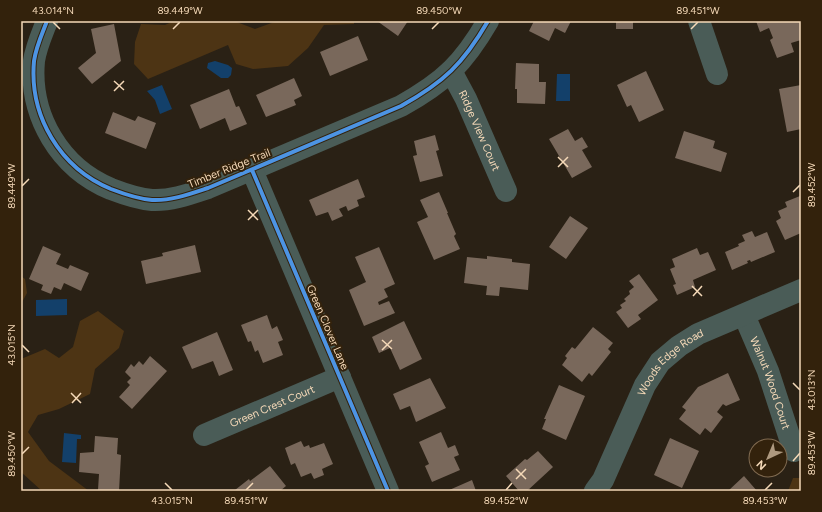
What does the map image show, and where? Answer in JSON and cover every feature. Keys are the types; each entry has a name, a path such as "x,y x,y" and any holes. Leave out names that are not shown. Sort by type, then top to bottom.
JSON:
{"street":[{"name":"Timber Ridge Trail","path":"47,21 39,40 34,61 36,99 52,141 66,160 99,184 124,194 152,200 181,197 208,188 401,106 428,90 451,71 471,49 488,21"},
{"path":"699,21 717,74"},
{"name":"Ridge View Court","path":"451,71 466,99 506,191"},
{"name":"Green Clover Lane","path":"252,170 388,491"},
{"name":"Woods Edge Road","path":"595,491 603,480 645,385 660,362 679,346 698,334 801,290"},
{"name":"Walnut Wood Court","path":"744,315 768,371 794,451"},
{"name":"Green Crest Court","path":"204,435 340,377"}],"shaded area":[{"path":"174,21 234,21 255,29 277,21 354,21 354,24 324,25 308,48 288,66 253,69 236,64 228,45 148,79 134,64 135,42 141,24 165,25"},
{"path":"21,276 25,279 27,293 21,304"},
{"path":"98,311 124,331 119,348 95,369 90,394 59,409 38,415 28,432 49,461 89,491 42,491 21,472 21,359 45,349 59,358 73,347 80,321"},
{"path":"793,478 801,478 801,491 788,491"}],"water":[{"path":"215,61 228,65 232,68 231,75 228,78 221,78 207,68 208,63"},
{"path":"557,74 570,74 570,101 556,101"},
{"path":"162,85 172,109 160,114 155,100 147,91"},
{"path":"67,299 67,315 36,316 36,300"},
{"path":"64,433 81,435 81,439 77,439 76,463 62,462"}],"building":[{"path":"377,21 408,21 398,36"},
{"path":"534,21 571,21 565,33 555,28 549,41 529,31"},
{"path":"616,21 633,21 633,29 616,29"},
{"path":"756,21 801,21 801,40 791,43 794,52 777,58 770,40 773,38 769,28 760,32"},
{"path":"114,24 121,61 92,84 78,68 96,53 91,29"},
{"path":"358,36 368,60 330,76 320,52"},
{"path":"516,63 539,64 539,82 546,82 545,104 517,103 517,89 515,89"},
{"path":"646,71 664,110 639,122 631,105 627,107 617,85"},
{"path":"294,78 302,96 294,100 296,105 266,117 256,95"},
{"path":"801,85 801,129 787,132 779,89"},
{"path":"229,89 236,107 239,106 247,124 230,131 225,118 200,129 190,105"},
{"path":"113,112 135,121 138,116 156,123 146,149 105,133"},
{"path":"568,129 575,141 582,137 588,147 582,150 592,167 572,178 549,139"},
{"path":"684,131 715,141 713,148 727,153 721,172 675,158"},
{"path":"435,135 439,150 436,151 443,176 420,182 413,156 417,155 414,141"},
{"path":"358,179 365,197 357,200 359,206 348,211 346,206 339,209 343,216 332,221 328,212 316,216 309,200"},
{"path":"439,192 456,234 454,236 460,249 434,260 417,222 428,217 420,200"},
{"path":"800,196 801,233 785,240 776,221 781,218 778,211 787,207 785,202"},
{"path":"570,216 588,228 566,259 549,247"},
{"path":"752,231 755,237 767,232 775,252 751,262 750,260 747,261 748,263 732,270 725,252 739,246 738,244 745,241 742,235"},
{"path":"195,245 201,272 146,284 141,261 163,256 162,253"},
{"path":"43,246 61,254 56,264 68,269 70,265 89,273 81,291 64,283 61,290 54,287 51,294 41,290 43,285 29,279"},
{"path":"379,247 395,284 384,289 388,297 378,302 379,305 389,301 395,313 364,326 349,290 366,282 355,257"},
{"path":"697,248 700,255 708,252 716,270 693,280 695,287 677,295 673,285 676,284 670,269 675,267 672,259"},
{"path":"487,256 512,259 512,262 530,264 528,290 500,287 499,296 486,295 487,286 464,283 467,257 487,259"},
{"path":"639,274 658,300 638,315 641,319 628,328 616,312 622,308 620,305 626,301 624,299 630,294 629,291 634,287 629,281"},
{"path":"267,315 272,329 277,326 283,340 278,342 283,355 263,363 258,350 255,352 251,341 248,342 241,325"},
{"path":"404,321 422,359 400,370 390,348 379,353 372,337"},
{"path":"593,327 613,343 608,349 611,352 592,376 589,373 582,382 562,365 567,358 565,356 572,347 575,349"},
{"path":"217,332 233,370 219,376 213,361 192,369 182,347"},
{"path":"150,356 167,371 132,409 119,397 130,385 127,382 131,378 125,372 131,364 134,367 139,361 143,365"},
{"path":"728,373 740,400 726,406 723,404 717,412 723,417 711,433 705,428 700,435 679,419 686,410 682,407 698,387"},
{"path":"430,378 446,408 416,422 410,406 400,410 393,394"},
{"path":"559,385 585,396 566,440 542,429 546,419 544,419"},
{"path":"441,432 448,448 455,445 459,455 454,457 460,470 432,482 425,466 429,464 419,442"},
{"path":"95,436 118,438 117,454 121,455 119,491 98,490 99,474 79,472 80,453 94,452"},
{"path":"670,438 699,451 682,488 654,475"},
{"path":"301,441 304,447 309,445 310,448 324,443 333,464 322,469 324,475 314,479 311,473 301,477 295,463 291,465 285,448"},
{"path":"538,451 553,467 527,491 519,491 506,476 525,459 527,460"},
{"path":"270,466 286,486 280,491 235,490 249,479 250,481"},
{"path":"744,476 757,491 728,491"},
{"path":"472,480 476,491 447,491"}],"cycle path":[{"path":"47,21 35,56 34,81 37,101 43,120 52,138 63,154 77,168 93,180 111,189 152,200 180,197 208,188 401,106 429,89 451,71 470,49 488,21"},
{"path":"252,170 388,491"}]}
